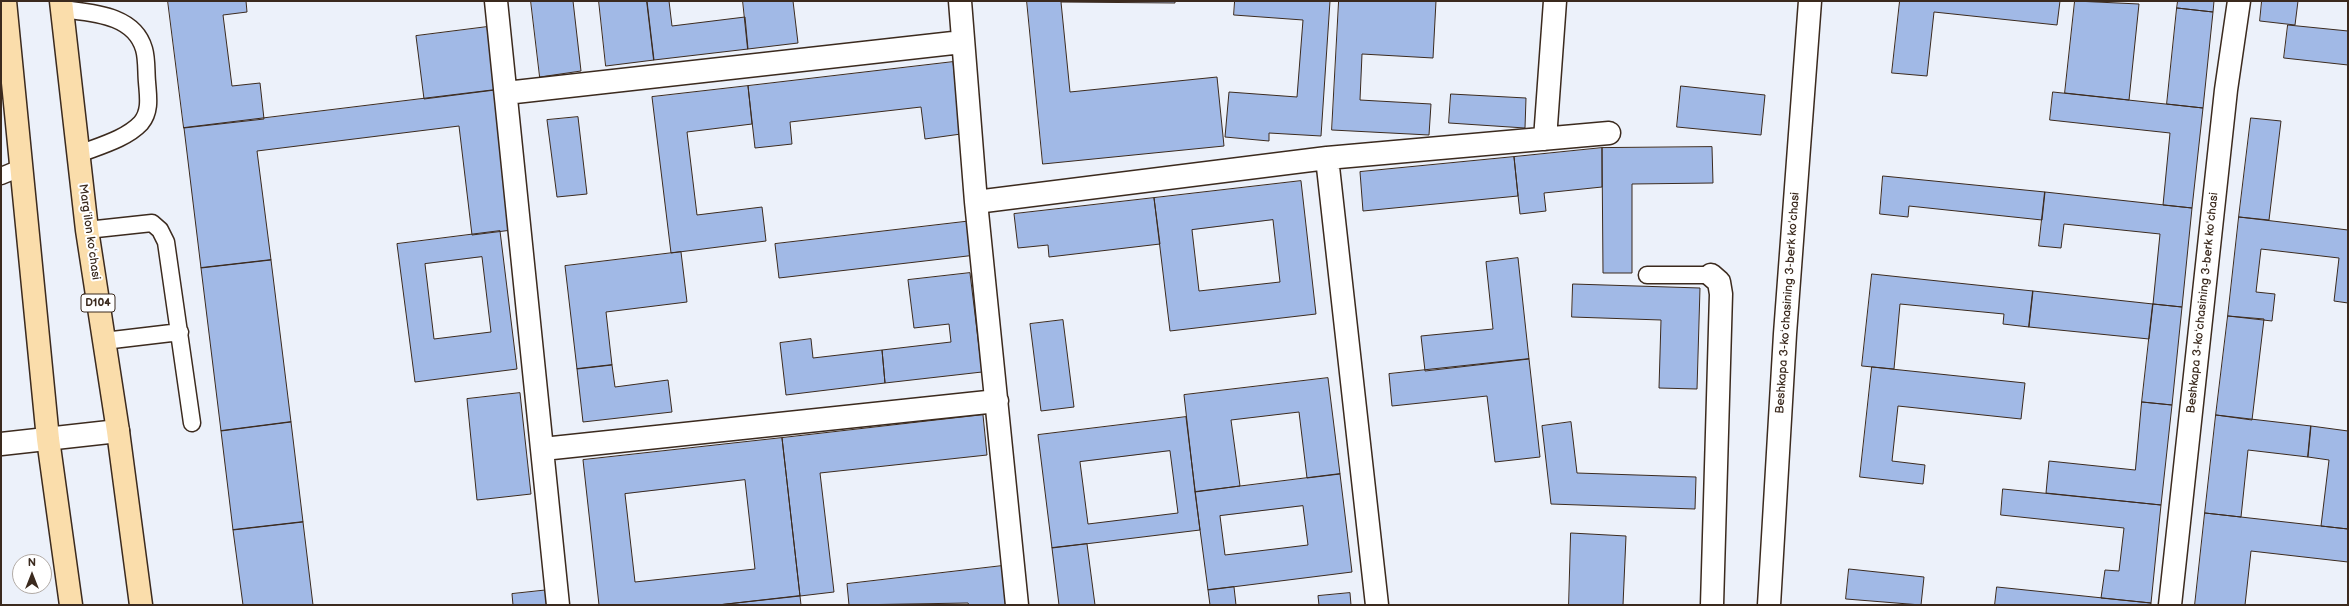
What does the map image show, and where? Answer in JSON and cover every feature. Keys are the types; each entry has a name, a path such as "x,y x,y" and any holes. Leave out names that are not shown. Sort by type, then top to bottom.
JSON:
{"main road":[{"path":"5,1 23,167 48,439 71,605"},
{"name":"Margʻilon koʻchasi","path":"61,5 87,230 118,430 140,605"}],"street":[{"path":"496,1 558,605"},
{"path":"960,1 962,42 976,202 1017,605"},
{"path":"1545,139 1555,1"},
{"name":"Beshkapa 3-koʻchasining 3-berk koʻchasi","path":"1769,605 1785,334 1810,1"},
{"name":"Beshkapa 3-koʻchasining 3-berk koʻchasi","path":"2170,605 2226,90 2239,1"},
{"path":"506,94 962,42"},
{"path":"976,202 1327,158 1609,132"},
{"path":"1327,158 1377,605"},
{"path":"1711,276 1719,282 1721,294 1712,605"},
{"path":"543,449 997,401"},
{"path":"1,444 118,430"}],"lane":[{"path":"61,5 102,14 123,22 136,34 144,48 149,104 141,122 118,138 79,154"},
{"path":"1,176 23,167"},
{"path":"87,230 152,223 160,230 166,242 192,423"},
{"path":"1647,276 1711,276"},
{"path":"104,341 180,332"}],"building":[{"path":"168,1 246,1 247,12 223,15 232,86 260,83 264,119 184,128"},
{"path":"531,1 573,1 581,71 540,77"},
{"path":"599,1 647,1 654,60 606,66"},
{"path":"647,1 669,1 672,26 745,17 748,49 654,60"},
{"path":"743,1 793,1 798,43 748,49"},
{"path":"1027,1 1175,1 1175,3 1061,2 1070,92 1217,77 1224,146 1043,164"},
{"path":"1235,1 1330,1 1321,136 1269,133 1269,141 1225,137 1229,92 1297,97 1303,20 1234,15"},
{"path":"1339,1 1436,1 1433,58 1362,54 1360,100 1431,104 1429,135 1332,130"},
{"path":"1900,1 2060,1 2057,25 1934,12 1927,76 1892,73"},
{"path":"2075,1 2139,4 2129,100 2065,93"},
{"path":"2178,1 2214,1 2213,12 2177,8"},
{"path":"2262,1 2298,1 2295,25 2260,21"},
{"path":"2177,8 2213,12 2203,108 2167,104"},
{"path":"2288,25 2348,31 2348,65 2284,58"},
{"path":"487,27 495,90 424,99 416,36"},
{"path":"953,62 961,134 925,139 921,107 790,122 792,144 755,148 748,86"},
{"path":"748,86 752,124 687,132 697,215 762,207 766,241 671,253 652,97"},
{"path":"1681,86 1765,95 1761,135 1677,127"},
{"path":"495,90 512,230 472,235 459,126 257,151 271,260 201,268 184,128"},
{"path":"2053,92 2203,108 2192,208 2163,205 2170,133 2050,120"},
{"path":"1451,94 1526,98 1525,128 1449,123"},
{"path":"578,117 587,194 557,197 547,120"},
{"path":"2251,118 2281,121 2269,220 2239,217"},
{"path":"1712,147 1713,183 1632,184 1632,273 1603,273 1602,148"},
{"path":"1602,148 1602,187 1544,193 1546,211 1520,214 1514,157"},
{"path":"1514,157 1518,196 1363,211 1360,172"},
{"path":"1883,176 2045,192 2042,220 1909,206 1908,217 1880,214"},
{"path":"1301,181 1316,314 1170,331 1154,198","holes":["1273,220 1280,282 1199,291 1192,230"]},
{"path":"2045,192 2192,208 2182,307 2153,304 2160,234 2064,224 2061,248 2039,246"},
{"path":"1154,198 1160,244 1049,257 1048,245 1018,248 1014,214"},
{"path":"2239,217 2348,230 2348,303 2334,301 2339,258 2261,249 2256,292 2275,294 2272,321 2228,316"},
{"path":"972,221 976,255 779,278 775,244"},
{"path":"500,231 517,369 415,382 397,244","holes":["482,257 491,332 434,339 425,264"]},
{"path":"681,252 687,302 606,312 612,365 577,369 565,266"},
{"path":"1518,258 1529,359 1425,371 1421,336 1493,329 1486,262"},
{"path":"271,260 291,422 221,431 201,268"},
{"path":"970,273 982,372 885,383 882,350 951,342 949,324 914,328 908,280"},
{"path":"1872,274 2033,291 2029,327 2003,324 2004,314 1900,304 1894,369 1862,366"},
{"path":"1573,284 1700,288 1697,389 1659,388 1661,320 1572,317"},
{"path":"2033,291 2153,304 2149,339 2029,327"},
{"path":"2153,304 2182,307 2172,405 2142,402"},
{"path":"2228,316 2264,319 2252,420 2216,415"},
{"path":"1063,320 1074,407 1041,411 1030,324"},
{"path":"811,339 813,358 882,350 885,383 786,395 780,343"},
{"path":"1529,359 1540,457 1495,462 1487,396 1392,406 1389,374"},
{"path":"612,365 615,387 668,380 672,412 583,422 577,369"},
{"path":"1872,367 2025,383 2021,419 1898,406 1892,461 1925,465 1923,484 1860,477"},
{"path":"1328,378 1340,474 1307,478 1299,412 1231,420 1240,486 1195,492 1184,395"},
{"path":"520,393 531,494 477,500 467,399"},
{"path":"2142,402 2172,405 2161,505 2046,493 2049,461 2135,470"},
{"path":"983,415 987,455 820,473 834,592 800,596 782,438"},
{"path":"2216,415 2311,426 2308,457 2248,450 2241,517 2205,513"},
{"path":"1186,417 1200,530 1052,548 1038,435","holes":["1170,451 1178,513 1088,524 1080,462"]},
{"path":"291,422 303,522 233,530 221,431"},
{"path":"1571,422 1577,473 1696,477 1695,509 1551,504 1542,426"},
{"path":"2311,426 2348,431 2348,529 2321,526 2329,460 2308,457"},
{"path":"782,438 800,596 718,605 599,605 583,460","holes":["745,480 755,569 635,582 625,494"]},
{"path":"1340,474 1352,572 1208,590 1195,492","holes":["1303,506 1308,545 1225,555 1220,516"]},
{"path":"2003,489 2161,505 2151,603 2101,598 2105,570 2119,571 2124,528 2001,515"},
{"path":"2205,513 2348,529 2348,562 2251,551 2245,605 2195,605"},
{"path":"303,522 313,605 243,605 233,530"},
{"path":"1571,533 1626,536 1623,605 1569,605"},
{"path":"1087,544 1095,605 1059,605 1052,548"},
{"path":"1002,566 1007,605 969,605 968,603 849,605 847,584"},
{"path":"1849,569 1924,577 1921,605 1846,599"},
{"path":"1234,587 1236,605 1210,605 1208,590"},
{"path":"1997,587 2151,603 2151,605 1995,605"},
{"path":"549,590 550,605 513,605 512,594"},
{"path":"1350,593 1351,605 1319,605 1318,596"},
{"path":"800,596 801,605 718,605"}]}
